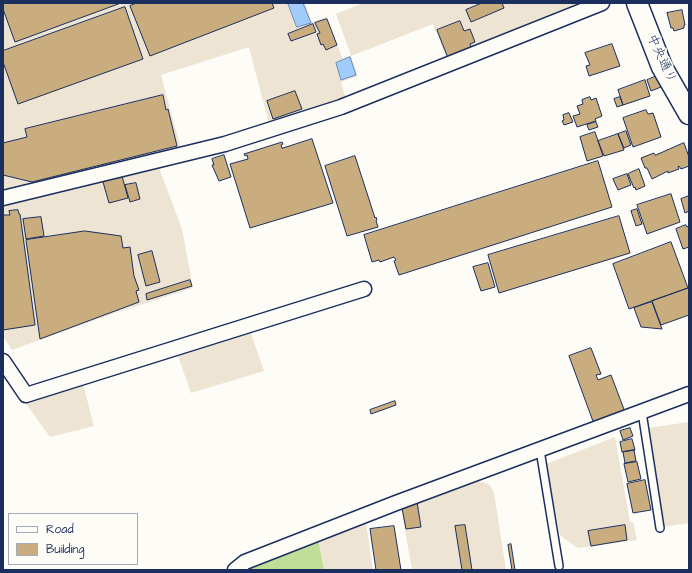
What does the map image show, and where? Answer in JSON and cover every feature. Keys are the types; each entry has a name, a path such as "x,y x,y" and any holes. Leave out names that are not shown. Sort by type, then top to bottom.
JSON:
{"street":[{"path":"3,198 225,144 341,107 602,3"},
{"name":"中央通り","path":"637,3 662,67 689,114"},
{"path":"3,361 26,395 364,289"},
{"path":"235,570 245,562 396,502 689,394"}],"lane":[{"path":"642,412 660,528"},
{"path":"540,450 559,566"}],"shaded area":[{"path":"3,3 305,3 312,22 326,17 343,59 351,55 336,14 363,3 584,3 447,59 433,24 351,56 358,76 341,82 346,99 269,124 249,47 161,75 181,149 3,192"},
{"path":"159,168 182,229 193,288 112,314 12,350 3,336 3,206"},
{"path":"251,333 264,371 191,393 178,356"},
{"path":"83,384 94,426 50,437 24,401"},
{"path":"689,422 689,523 664,527 648,428"},
{"path":"615,437 630,522 633,522 637,540 580,548 576,547 560,535 546,464"},
{"path":"477,481 489,484 494,493 506,570 412,570 401,507 429,495"},
{"path":"366,522 373,570 324,570 318,538"}],"green space":[{"path":"318,538 324,570 247,570 254,565"}],"water":[{"path":"288,3 303,3 311,23 297,27"},
{"path":"350,57 356,75 341,80 336,63"}],"building":[{"path":"3,3 121,3 15,42 3,9"},
{"path":"137,3 272,3 274,8 150,56 130,6"},
{"path":"482,3 502,3 504,8 471,22 466,10"},
{"path":"125,7 143,59 18,104 3,62 3,51"},
{"path":"682,10 685,25 684,28 674,31 673,28 671,28 667,13"},
{"path":"327,19 337,45 326,50 323,44 321,45 317,34 320,33 315,23"},
{"path":"460,21 464,31 470,29 475,42 470,44 472,49 448,58 437,30"},
{"path":"313,24 316,32 291,41 288,34"},
{"path":"612,44 620,66 589,76 586,66 590,65 585,53"},
{"path":"657,76 661,87 651,91 647,80"},
{"path":"645,80 650,96 623,105 618,90"},
{"path":"295,91 302,109 273,119 267,101"},
{"path":"163,95 177,146 32,182 3,175 3,143 27,137 25,129"},
{"path":"590,97 591,100 596,98 602,116 595,119 596,121 577,127 573,116 580,114 577,106 583,104 582,100"},
{"path":"620,97 623,105 617,107 614,99"},
{"path":"646,110 648,114 653,113 661,137 633,147 623,118"},
{"path":"569,113 573,122 564,125 562,121 564,120 563,115"},
{"path":"596,122 598,127 589,130 587,125"},
{"path":"626,131 631,145 624,148 618,134"},
{"path":"595,132 603,156 587,161 580,137"},
{"path":"618,134 624,150 604,156 598,141"},
{"path":"312,139 333,203 250,228 230,164 248,159 247,155 245,156 244,154 282,142 282,148"},
{"path":"684,143 689,157 689,166 681,169 679,166 679,169 668,173 668,171 652,179 641,158 654,153 655,155"},
{"path":"224,155 231,177 219,181 212,165 214,165 212,159"},
{"path":"355,156 375,218 376,217 377,220 378,227 347,236 325,166"},
{"path":"598,161 612,207 399,275 394,257 380,262 379,260 372,262 364,235"},
{"path":"639,169 645,186 636,190 628,174"},
{"path":"627,174 631,185 618,190 613,179"},
{"path":"122,176 128,198 109,203 103,182"},
{"path":"136,183 140,199 130,202 125,185"},
{"path":"671,194 680,222 647,234 637,205"},
{"path":"689,196 689,211 685,213 681,199"},
{"path":"637,209 642,224 636,226 631,211"},
{"path":"18,210 20,214 35,325 3,330 3,215 10,215 9,211"},
{"path":"619,216 630,253 499,293 488,255"},
{"path":"41,217 44,236 26,239 23,219"},
{"path":"686,225 687,227 689,226 689,247 683,249 676,229"},
{"path":"85,231 121,236 123,248 130,247 134,276 139,290 136,291 139,302 40,339 26,240"},
{"path":"671,242 688,288 629,309 613,264"},
{"path":"152,251 160,282 146,286 138,255"},
{"path":"488,263 495,287 481,291 473,267"},
{"path":"190,280 192,286 147,300 146,294"},
{"path":"689,288 689,315 661,325 652,301"},
{"path":"652,302 662,329 641,327 634,308"},
{"path":"591,348 601,374 596,375 598,380 611,375 625,412 594,424 569,356"},
{"path":"395,401 396,405 371,414 370,410"},
{"path":"630,428 633,436 623,440 620,431"},
{"path":"632,439 635,450 622,452 620,442"},
{"path":"634,450 636,461 625,463 623,452"},
{"path":"637,462 641,479 628,482 624,464"},
{"path":"645,480 651,510 633,513 627,484"},
{"path":"417,502 421,527 406,529 402,508"},
{"path":"465,525 472,570 462,570 455,526"},
{"path":"625,525 627,540 591,546 588,531"},
{"path":"394,526 401,570 376,570 370,529"},
{"path":"511,544 515,570 512,570 508,545"}]}
